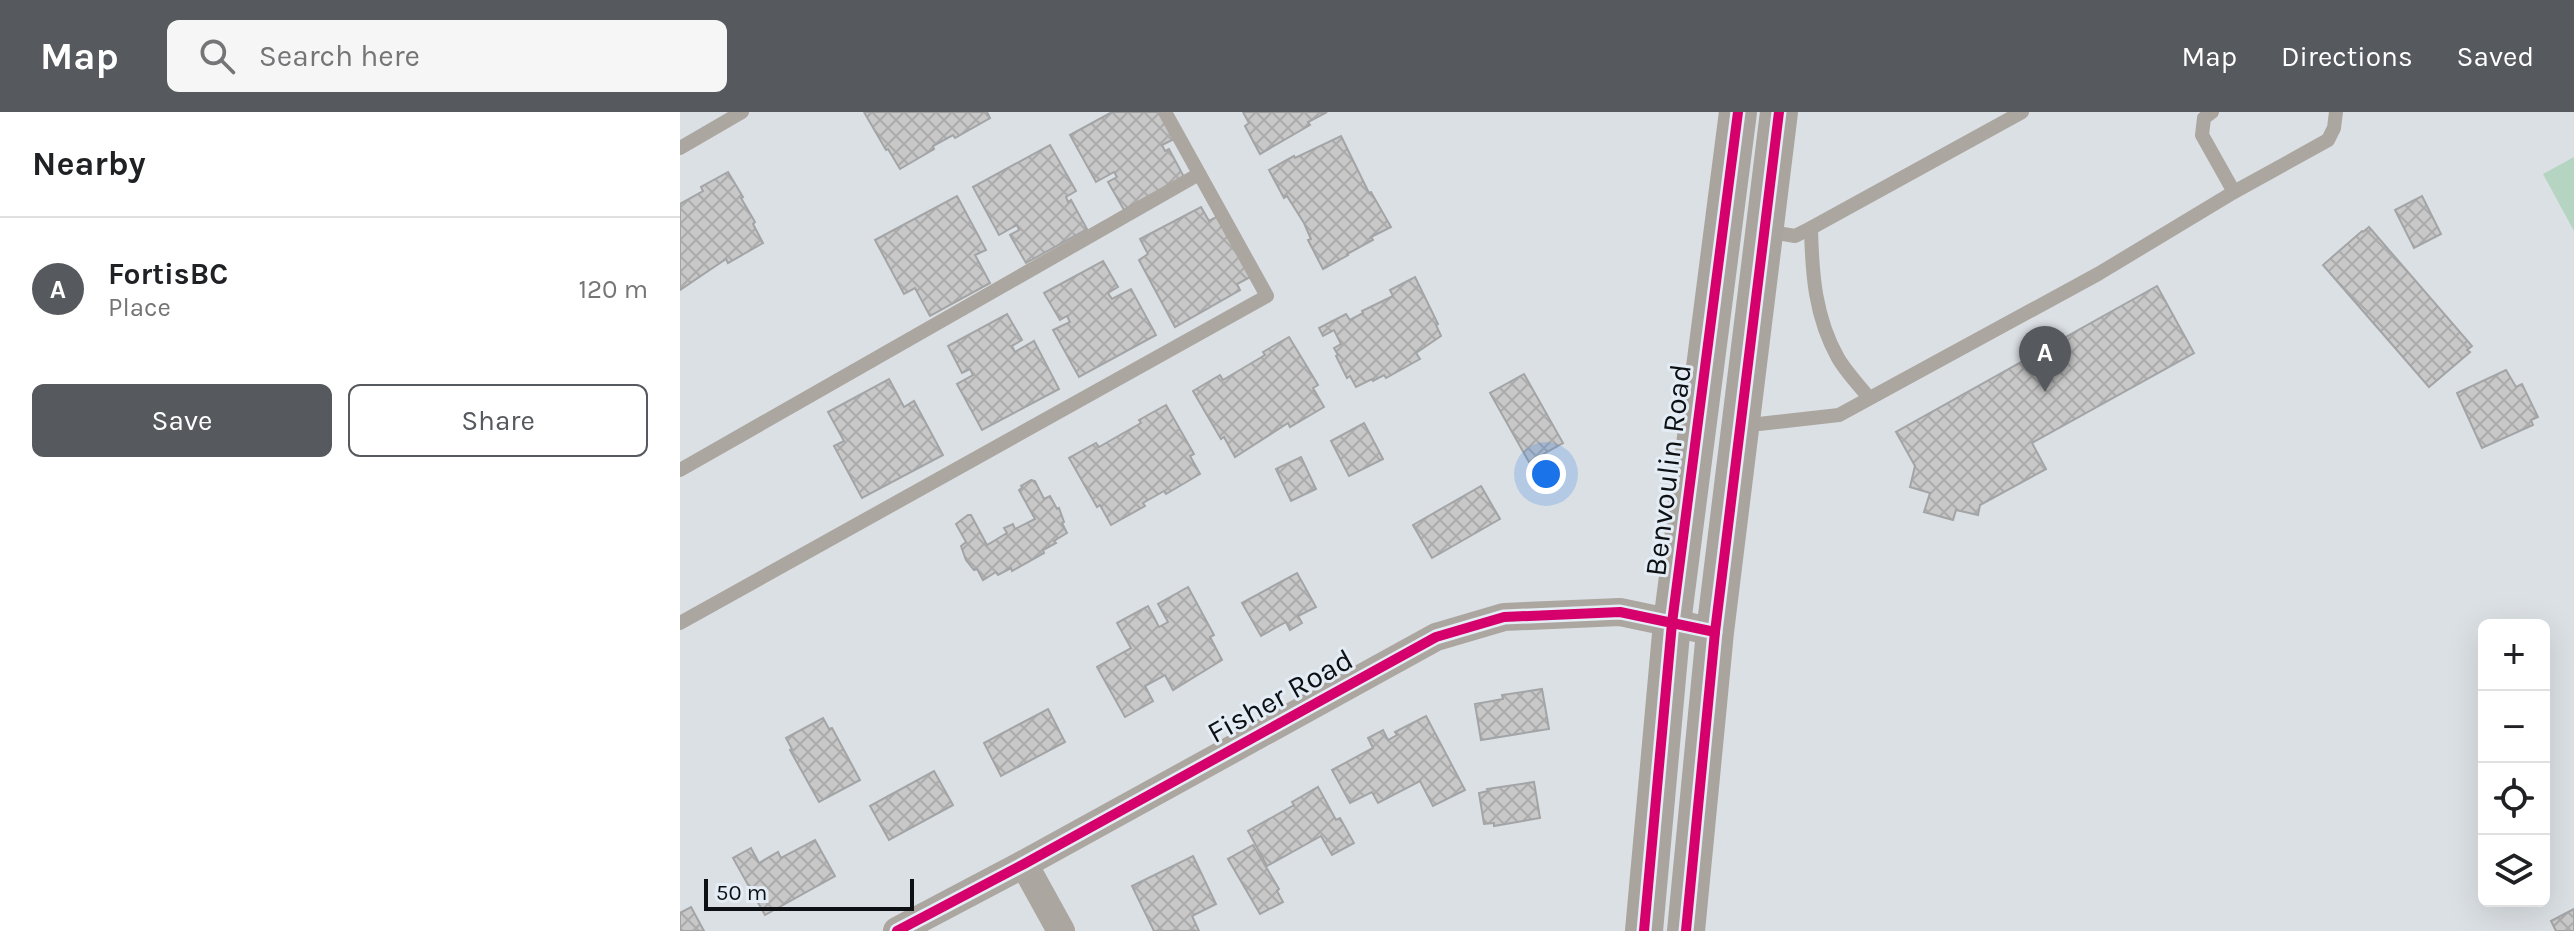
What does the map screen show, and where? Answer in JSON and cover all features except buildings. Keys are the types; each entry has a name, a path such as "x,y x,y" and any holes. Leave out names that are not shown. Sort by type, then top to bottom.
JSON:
{"main road":[{"name":"Benvoulin Road","path":"1644,931 1672,623 1738,112"},
{"path":"1686,931 1715,632 1779,112"}],"street":[{"name":"Fisher Road","path":"897,931 1436,637 1504,617 1620,612 1715,632"},
{"path":"1024,864 1061,931"}],"lane":[{"path":"680,148 742,112"},
{"path":"680,623 1267,296 1165,112"},
{"path":"1764,230 1795,236 2022,112"},
{"path":"1741,426 1839,415 2098,274 2328,140 2334,128 2336,112"},
{"path":"2210,113 2204,118 2202,135 2234,192"},
{"path":"680,470 1199,174"},
{"path":"1811,228 1812,268 1820,318 1839,360 1869,398"}],"green space":[{"path":"2574,157 2574,231 2543,174"}],"cycle path":[{"path":"1644,931 1672,623 1738,112"},
{"path":"1686,931 1715,632 1779,112"},
{"path":"897,931 1436,637 1504,617 1620,612 1715,632"}],"place":[{"name":"FortisBC","path":"2045,392"}]}
